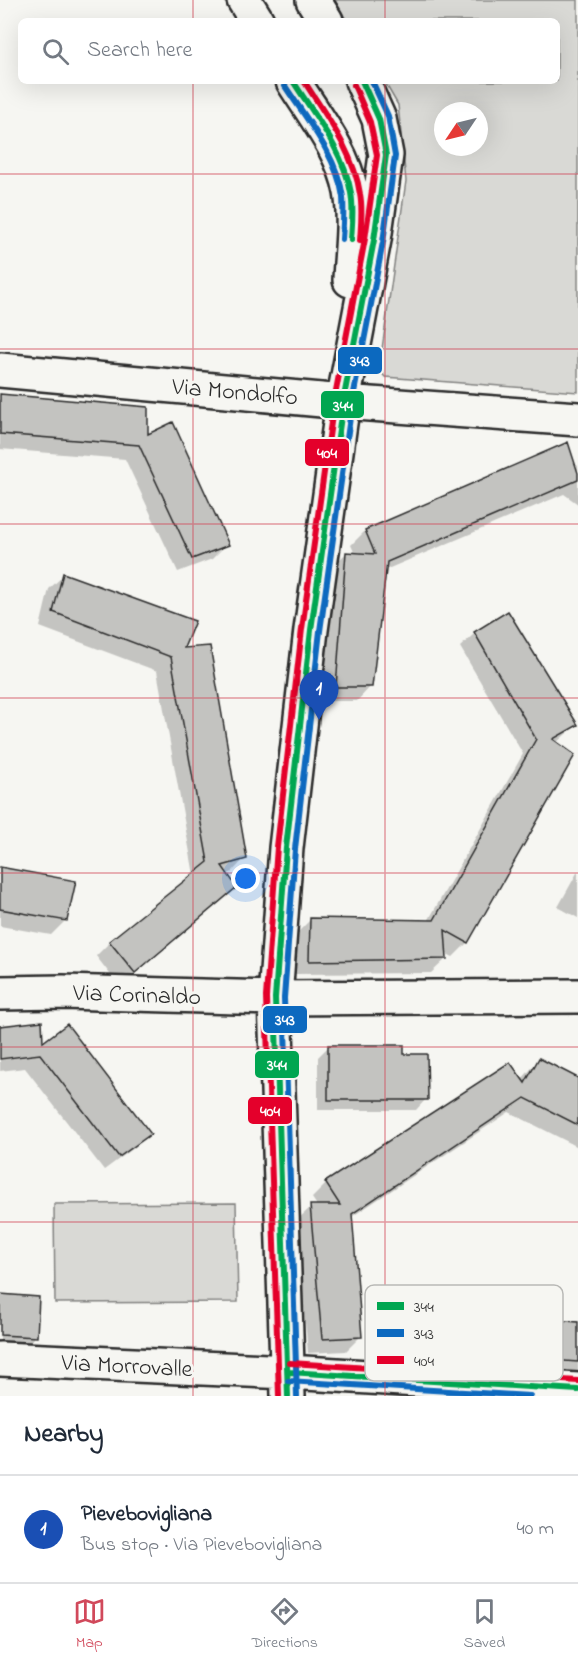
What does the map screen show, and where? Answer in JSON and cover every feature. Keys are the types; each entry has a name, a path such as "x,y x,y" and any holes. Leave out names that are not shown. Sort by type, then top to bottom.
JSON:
{"street":[{"path":"244,0 255,18"},
{"path":"313,0 324,18"},
{"path":"295,84 334,148 344,167 351,190 350,280 343,402"},
{"path":"289,1384 274,998 286,848 310,630 343,402 374,240 386,155 379,119 363,84"},
{"name":"Via Mondolfo","path":"0,370 343,402 578,419"},
{"name":"Via Corinaldo","path":"0,993 63,992 274,998 578,996"},
{"name":"Via Morrovalle","path":"0,1359 289,1384 578,1390"}],"shaded area":[{"path":"335,0 578,0 578,392 385,377 379,370 406,181 398,105 386,84 560,84 560,18 345,18"},
{"path":"236,1203 238,1302 55,1303 54,1204"}],"building":[{"path":"0,394 148,407 148,434 173,422 229,545 192,559 139,445 0,434"},
{"path":"568,442 578,480 387,562 372,687 336,687 346,552 375,554 365,530"},
{"path":"63,573 195,621 184,648 210,646 247,859 222,866 237,887 135,973 109,941 208,862 171,657 53,612"},
{"path":"508,611 578,725 553,739 575,755 468,943 445,930 447,959 309,961 310,918 434,920 536,739 474,632"},
{"path":"0,867 76,881 67,921 0,909"},
{"path":"42,1021 43,1042 67,1024 151,1134 119,1157 40,1054 0,1059 0,1026"},
{"path":"328,1045 404,1045 404,1054 427,1054 428,1100 328,1100"},
{"path":"539,1058 578,1078 578,1125 525,1098 352,1214 362,1337 322,1339 310,1205 340,1205 325,1182 510,1062 525,1083"},
{"path":"0,1294 39,1297 37,1337 0,1335"},
{"path":"563,1321 578,1322 578,1362 563,1361"}],"transit line":[{"name":"344","path":"295,84 328,135 342,163 352,199 351,240"},
{"name":"404","path":"306,84 338,135 352,164 361,200 360,241"},
{"name":"344","path":"288,1396 275,998 286,848 311,630 343,402 374,240 386,155 379,119 363,84"},
{"name":"343","path":"297,1396 284,998 295,849 320,631 352,403 383,242 395,156 388,116 373,84"},
{"name":"404","path":"279,1396 266,997 277,847 302,629 334,401 365,239 377,155 370,122 354,85"},
{"name":"343","path":"285,86 320,139 340,182 343,197 342,239"},
{"name":"404","path":"290,1363 365,1368"},
{"name":"344","path":"289,1372 365,1377"},
{"name":"404","path":"563,1380 578,1381"},
{"name":"343","path":"288,1381 530,1396"},
{"name":"344","path":"434,1381 578,1390"}],"place":[{"name":"Pievebovigliana","path":"319,720"}]}
